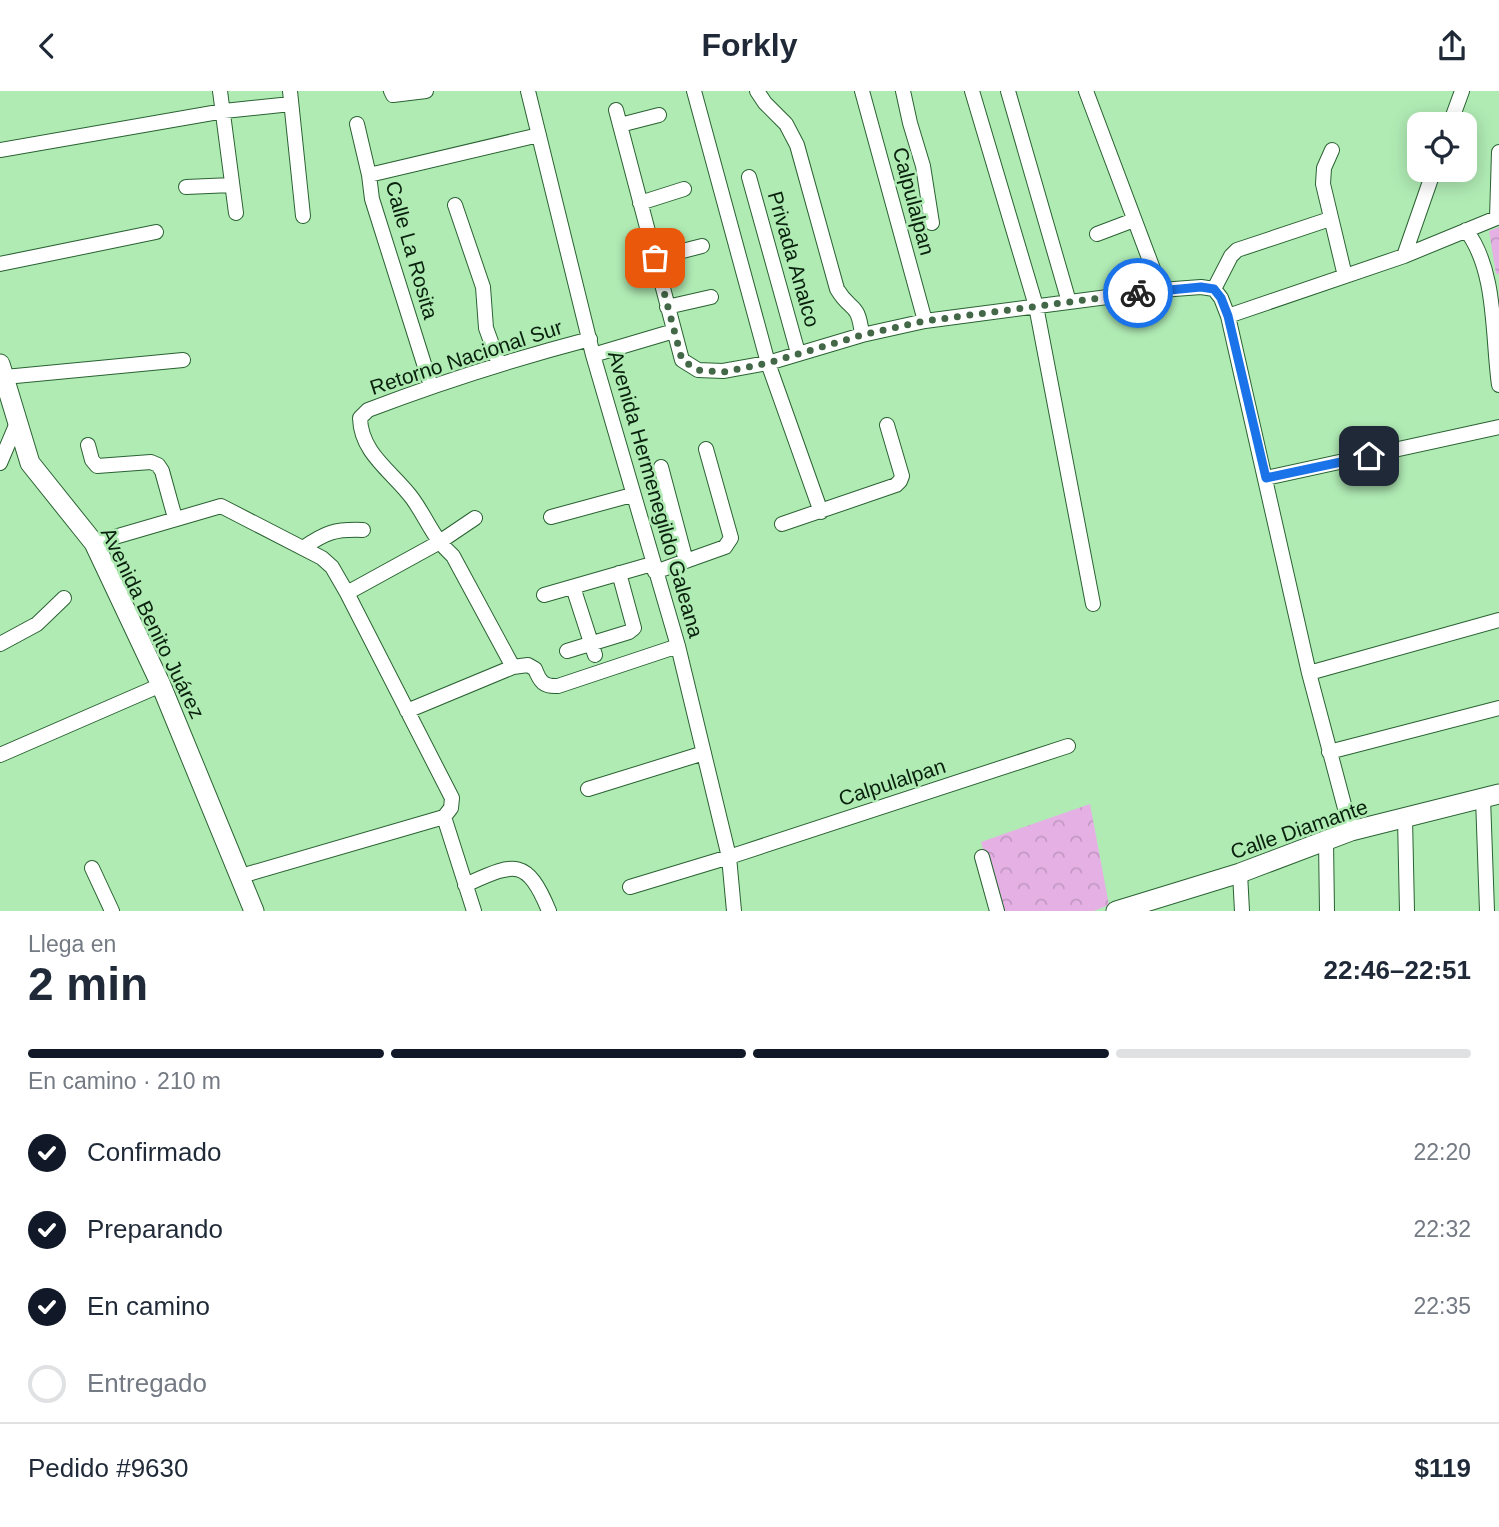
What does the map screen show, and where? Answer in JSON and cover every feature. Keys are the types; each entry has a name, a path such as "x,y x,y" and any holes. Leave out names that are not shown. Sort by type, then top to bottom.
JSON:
{"main road":[{"name":"Avenida Benito Juárez","path":"3,370 30,463 94,543 161,685 254,911"},
{"name":"Calle Diamante","path":"1116,911 1161,905 1351,831 1491,796"}],"street":[{"path":"220,91 236,213"},
{"path":"392,93 426,91"},
{"name":"Avenida Hermenegildo Galeana","path":"528,91 593,355 678,646 729,857 734,911"},
{"path":"694,91 768,363 821,512"},
{"path":"757,91 786,124 797,145 837,289 842,298 853,304 860,314 862,335"},
{"name":"Calpulalpan","path":"862,91 925,321"},
{"path":"903,91 923,166 932,223"},
{"path":"972,91 1036,306 1093,604"},
{"path":"1007,91 1069,302"},
{"path":"1086,91 1161,290"},
{"path":"1454,112 1462,91"},
{"path":"0,150 291,98 303,216"},
{"path":"616,110 682,360 698,370 723,372 768,363 862,335 925,321 1161,290 1201,287 1214,289 1228,316 1309,673 1351,831"},
{"path":"620,125 659,115"},
{"name":"Calle La Rosita","path":"357,124 372,199 431,386"},
{"path":"369,175 539,135"},
{"path":"1332,150 1324,168 1323,184 1345,276"},
{"path":"1228,316 1404,256 1498,218 1499,152"},
{"name":"Privada Analco","path":"749,177 798,353"},
{"path":"1404,256 1430,182"},
{"path":"186,187 232,185"},
{"path":"640,203 684,189"},
{"path":"455,205 483,287 486,328 499,363"},
{"path":"1214,289 1231,255 1237,250 1330,219"},
{"path":"1097,234 1134,220"},
{"path":"1466,230 1480,252 1488,278 1499,384"},
{"path":"0,264 156,232"},
{"path":"655,258 702,246"},
{"path":"667,307 711,296"},
{"path":"593,355 674,331"},
{"name":"Retorno Nacional Sur","path":"513,667 453,556 438,543 412,499 374,455 361,430 360,418 368,410 431,386 499,363 590,339"},
{"path":"3,370 183,360"},
{"path":"0,463 4,443 17,423"},
{"path":"782,524 900,481 902,476 887,425"},
{"path":"1266,478 1499,427"},
{"path":"88,445 92,460 97,466 151,462 158,465 175,518"},
{"path":"544,594 619,573 686,561 725,547 731,538 706,449"},
{"path":"661,467 686,561"},
{"path":"551,517 632,495"},
{"path":"94,543 221,506 322,558 332,567 347,593 452,798 451,808 444,817 241,876"},
{"path":"347,593 438,543 475,517"},
{"path":"303,548 325,533 342,529 363,530"},
{"path":"567,651 594,650 634,628 619,573"},
{"path":"573,587 594,650"},
{"path":"0,644 37,624 64,598"},
{"path":"1309,673 1499,620"},
{"path":"407,711 513,667 528,665 535,669 540,681 548,687 558,686 678,646"},
{"path":"0,755 161,685"},
{"path":"1329,752 1499,708"},
{"name":"Calpulalpan","path":"630,887 1068,746"},
{"path":"588,789 704,753"},
{"path":"1487,911 1491,796"},
{"path":"444,817 474,911"},
{"path":"1405,818 1407,911"},
{"path":"1325,841 1327,911"},
{"path":"982,857 997,911"},
{"path":"465,885 506,867 517,868 540,890 549,911"},
{"path":"92,868 111,911"},
{"path":"1240,873 1242,911"}],"green space":[{"path":"1499,227 1499,274 1496,274 1489,231"},
{"path":"1090,804 1109,905 1094,911 999,911 981,842"}],"way so far":[{"path":"655,258 682,360 698,370 723,372 768,363 862,335 925,321 1138,293"}],"route":[{"path":"1138,293 1201,287 1214,289 1221,298 1228,316 1266,478 1369,456"}]}
